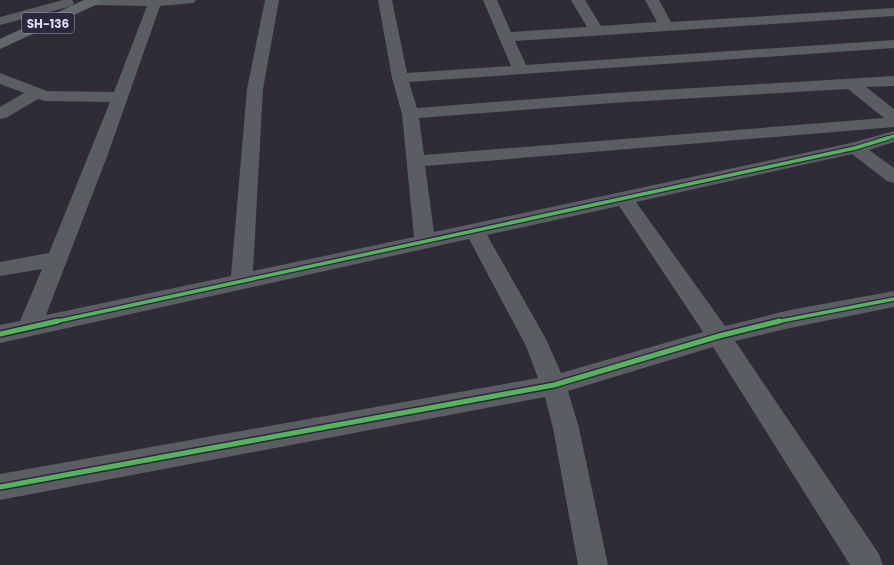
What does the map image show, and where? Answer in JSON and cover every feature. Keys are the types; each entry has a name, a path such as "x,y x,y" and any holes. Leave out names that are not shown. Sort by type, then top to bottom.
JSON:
{"main road":[{"name":"SH-136","path":"0,35 70,1"},
{"name":"SH-136","path":"0,45 94,1"}],"street":[{"path":"94,1 155,2 189,0"},
{"path":"241,282 255,89 272,0"},
{"path":"385,0 400,78 410,114 425,241"},
{"path":"490,0 504,37 520,69"},
{"path":"578,0 596,30"},
{"path":"652,0 666,26"},
{"path":"0,22 70,1"},
{"path":"29,328 99,154 155,2"},
{"path":"504,37 894,12"},
{"path":"400,78 894,44"},
{"path":"0,78 45,96 120,97"},
{"path":"410,114 612,98 894,81"},
{"path":"852,84 894,117"},
{"path":"0,114 36,93"},
{"path":"416,161 894,122"},
{"path":"0,334 425,241 475,232 855,148 894,136"},
{"path":"855,148 894,176"},
{"path":"624,199 719,336 868,565"},
{"path":"475,232 538,346 554,385 566,428 593,565"},
{"path":"0,269 56,259"},
{"path":"0,487 554,385 719,336 790,319 873,302 894,300"}],"cycle path":[{"path":"0,334 855,148 894,136"},
{"path":"0,487 554,385 719,336 790,319 894,299"}]}
